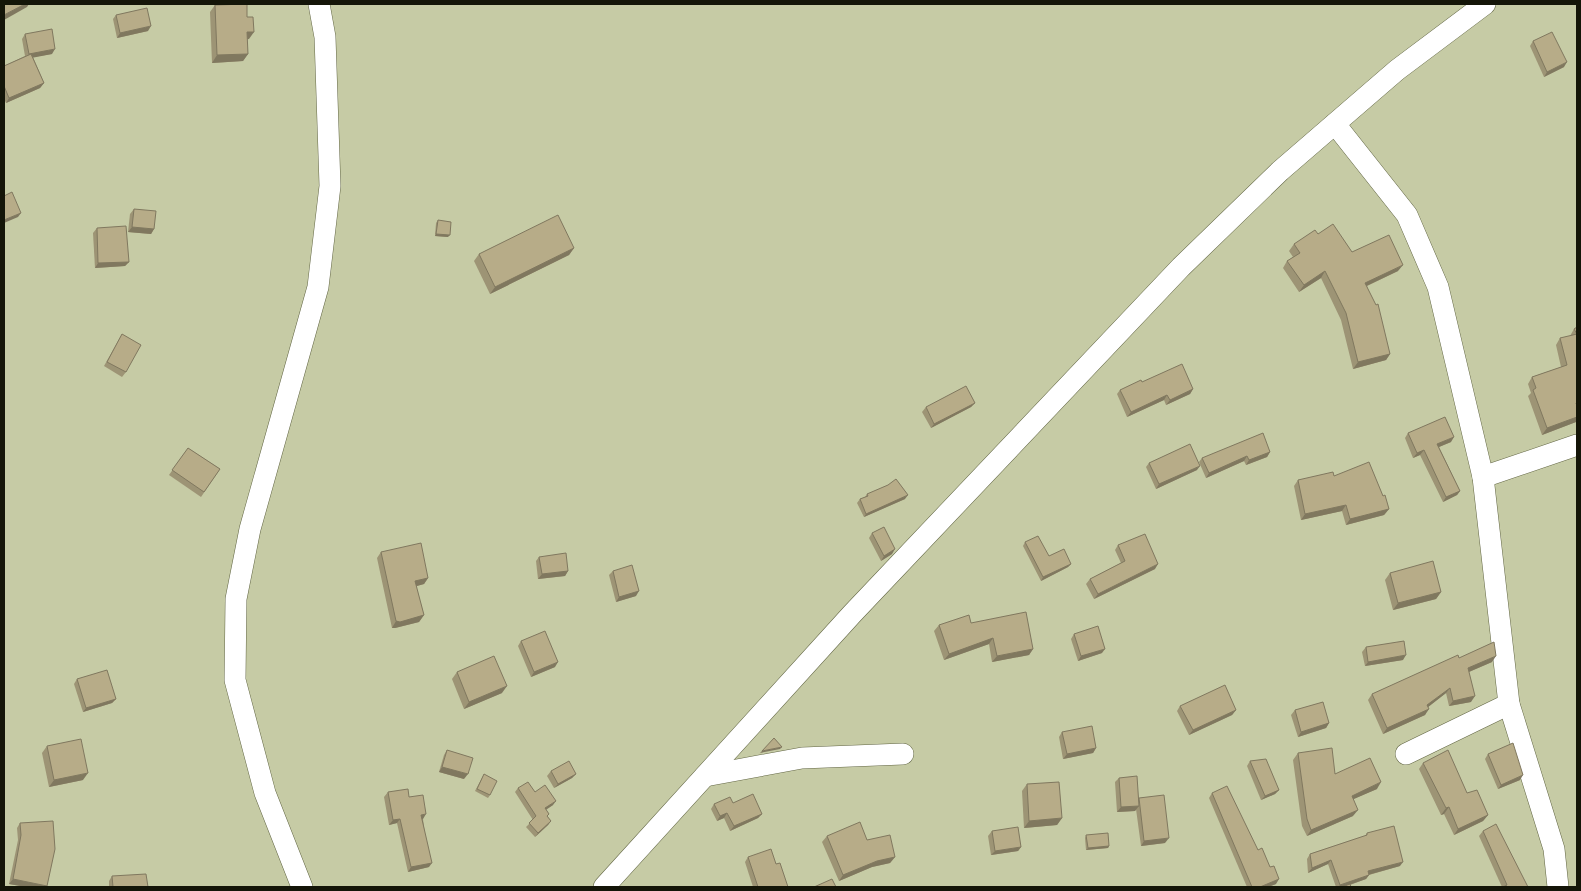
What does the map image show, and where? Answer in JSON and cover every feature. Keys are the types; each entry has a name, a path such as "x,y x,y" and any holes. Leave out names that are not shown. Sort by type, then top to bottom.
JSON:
{"street":[{"path":"302,887 265,793 235,680 236,599 250,529 318,288 330,186 325,37 319,4"},
{"path":"604,887 852,614 1181,267 1280,171 1397,70 1485,4"},
{"path":"1335,124 1407,215 1438,287 1483,477 1509,704 1554,849 1558,887"},
{"path":"1483,477 1577,445"},
{"path":"1406,754 1509,704"},
{"path":"704,776 802,758 903,754"}],"building":[{"path":"4,4 25,4 4,15"},
{"path":"247,4 247,17 253,17 254,32 247,32 248,54 217,55 215,5"},
{"path":"147,8 151,26 120,33 116,15"},
{"path":"52,29 55,49 29,54 25,34"},
{"path":"1552,32 1567,62 1547,72 1533,41"},
{"path":"31,54 44,83 9,98 4,86 4,66"},
{"path":"12,192 21,213 4,220 4,196"},
{"path":"134,209 156,211 154,229 132,227"},
{"path":"558,215 574,248 495,287 479,254"},
{"path":"438,220 451,222 450,235 436,234"},
{"path":"1333,224 1352,252 1389,235 1403,265 1365,283 1376,305 1378,304 1390,354 1358,362 1346,313 1325,271 1304,285 1287,261 1300,253 1294,244 1315,230 1318,234"},
{"path":"126,226 129,262 98,263 97,228"},
{"path":"122,334 141,345 126,372 107,362"},
{"path":"1577,334 1577,417 1547,428 1533,390 1536,388 1532,377 1567,365 1560,338"},
{"path":"1182,364 1193,389 1170,400 1167,395 1131,412 1120,390"},
{"path":"966,386 975,403 934,424 926,407"},
{"path":"1445,417 1454,437 1437,444 1460,491 1446,497 1424,450 1417,453 1408,433"},
{"path":"1263,433 1270,452 1249,460 1247,456 1209,473 1202,458"},
{"path":"1190,444 1200,466 1159,484 1149,463"},
{"path":"188,448 220,469 204,492 172,470"},
{"path":"1369,462 1383,496 1385,495 1389,509 1350,519 1346,505 1305,514 1298,480 1333,472 1334,476"},
{"path":"896,479 908,495 866,514 860,499"},
{"path":"884,527 895,549 884,556 872,533"},
{"path":"1145,534 1158,564 1098,594 1090,579 1125,561 1118,545"},
{"path":"1038,536 1049,556 1064,549 1071,564 1043,577 1025,542"},
{"path":"421,543 428,578 415,581 424,615 400,622 396,621 381,552"},
{"path":"566,553 568,571 542,574 539,557"},
{"path":"1433,561 1441,592 1398,603 1390,573"},
{"path":"632,565 639,591 619,597 613,571"},
{"path":"1026,612 1033,649 997,656 993,638 949,654 939,625 969,615 971,623"},
{"path":"1098,626 1105,649 1081,656 1074,634"},
{"path":"545,631 558,662 534,672 521,641"},
{"path":"1404,641 1406,655 1368,662 1366,647"},
{"path":"1494,642 1496,656 1468,668 1475,696 1453,701 1450,688 1427,705 1429,709 1387,728 1372,694 1458,655 1459,658"},
{"path":"494,656 507,686 469,702 457,672"},
{"path":"107,670 116,699 86,708 77,679"},
{"path":"1225,685 1236,710 1193,730 1180,706"},
{"path":"1323,702 1329,723 1301,732 1295,710"},
{"path":"1092,726 1096,748 1067,754 1062,732"},
{"path":"774,738 782,747 762,751"},
{"path":"81,739 88,773 54,780 47,746"},
{"path":"1513,743 1523,775 1501,785 1488,754"},
{"path":"1332,748 1335,774 1370,758 1381,782 1352,796 1358,810 1311,830 1307,819 1298,753"},
{"path":"447,750 473,758 468,774 442,767"},
{"path":"1448,750 1467,793 1477,790 1488,815 1458,829 1449,807 1446,808 1423,763"},
{"path":"1266,759 1279,790 1265,796 1250,761"},
{"path":"569,761 576,774 558,784 551,771"},
{"path":"484,774 497,781 490,795 477,789"},
{"path":"1137,776 1139,806 1121,807 1119,778"},
{"path":"528,782 535,792 545,785 556,801 545,808 549,814 547,816 551,821 538,833 529,823 536,816 518,788"},
{"path":"1059,782 1062,818 1029,821 1027,784"},
{"path":"1227,786 1258,850 1262,848 1270,867 1274,866 1279,879 1260,887 1252,887 1212,793"},
{"path":"408,789 409,797 423,795 426,814 421,815 432,863 411,867 400,819 393,820 388,792"},
{"path":"753,794 762,814 734,826 727,813 720,816 714,804 730,797 733,803"},
{"path":"1164,795 1169,838 1144,841 1139,798"},
{"path":"53,821 55,849 47,886 13,879 21,835 20,823"},
{"path":"860,822 867,840 890,835 895,857 877,861 843,875 827,836"},
{"path":"1496,824 1528,887 1503,887 1507,885 1483,831"},
{"path":"1394,826 1403,862 1368,871 1369,875 1340,885 1331,860 1312,868 1310,854 1367,835 1367,833"},
{"path":"1018,827 1021,847 995,851 992,831"},
{"path":"1108,833 1109,846 1088,848 1086,835"},
{"path":"771,849 776,864 780,863 788,887 758,887 748,857"},
{"path":"146,874 148,887 113,887 112,876"},
{"path":"832,879 836,887 814,887"}]}
